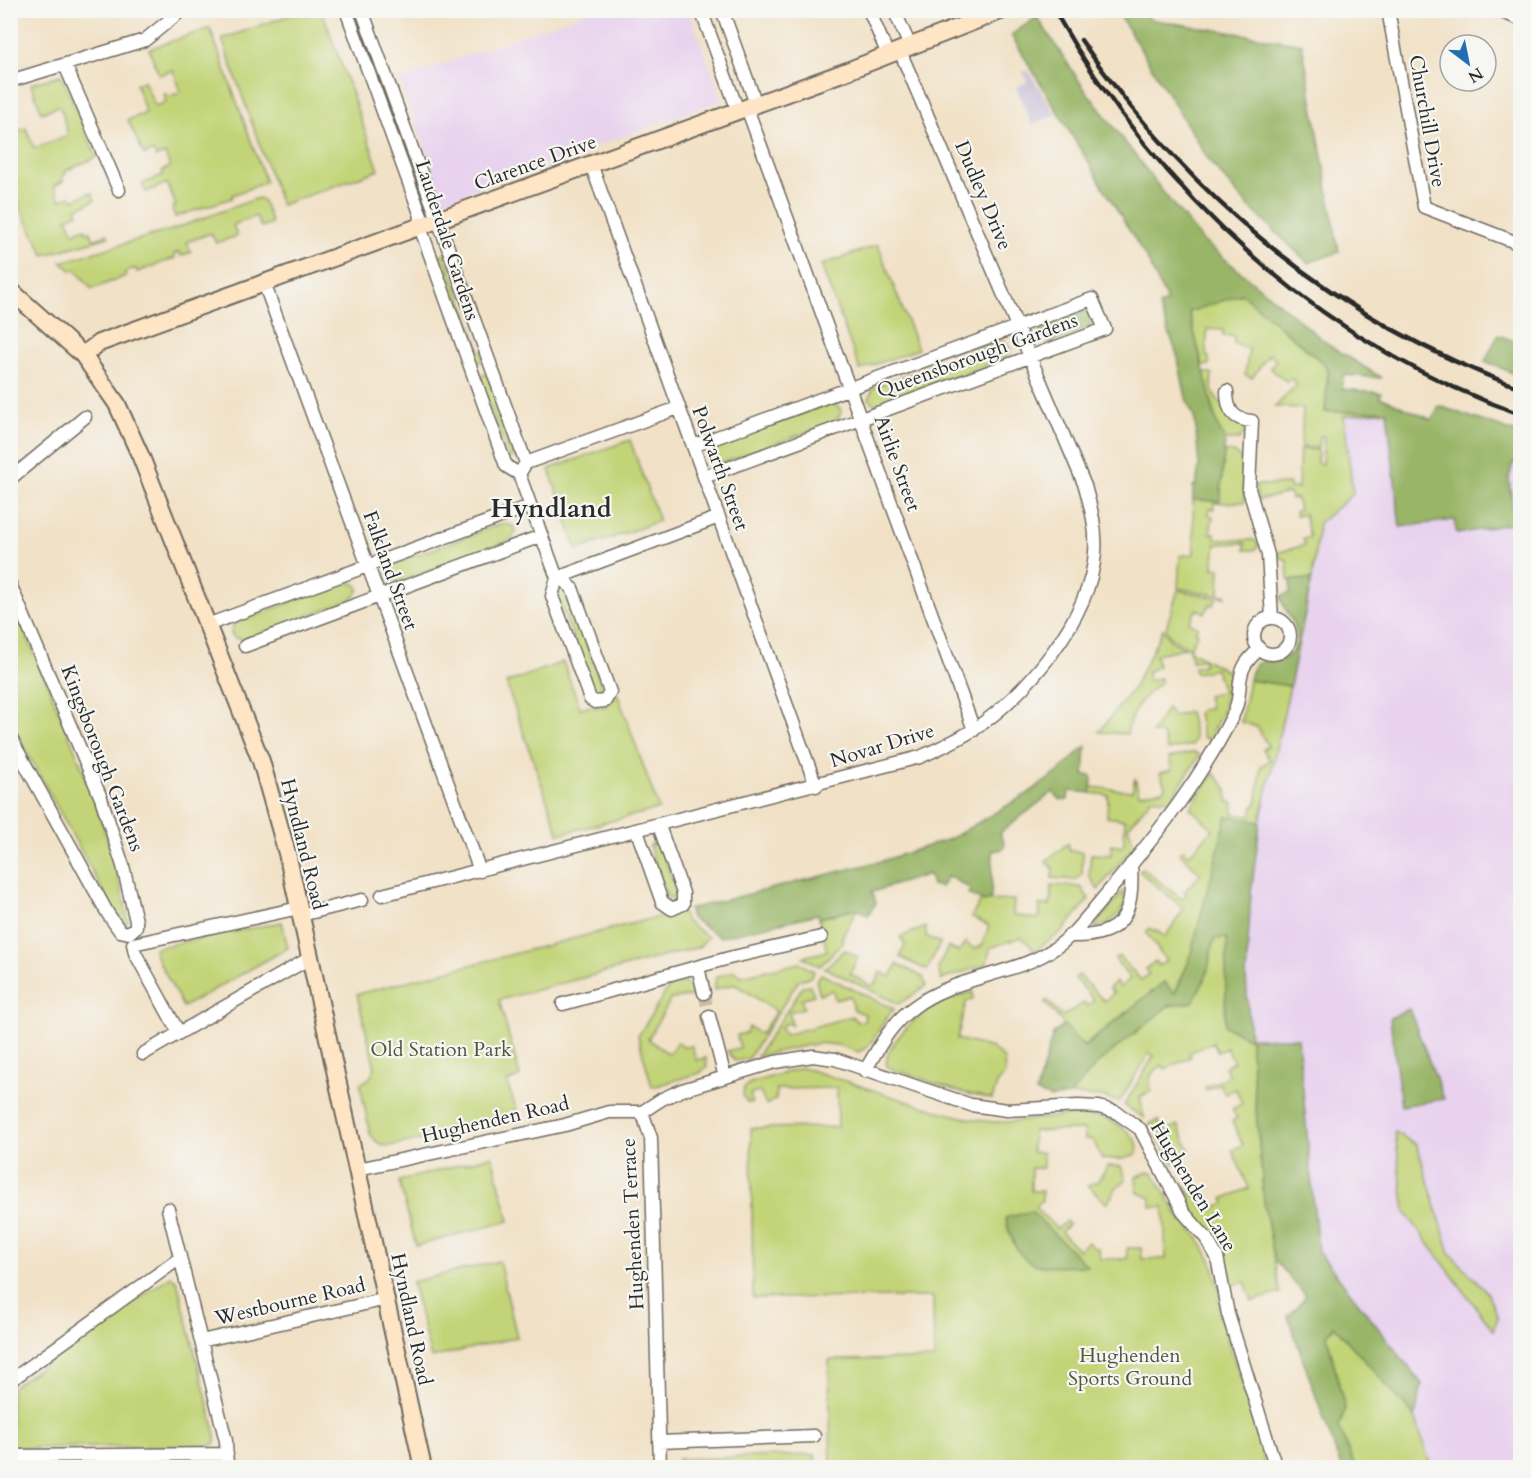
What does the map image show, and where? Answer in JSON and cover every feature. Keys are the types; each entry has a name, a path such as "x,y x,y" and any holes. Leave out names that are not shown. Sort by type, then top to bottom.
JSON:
{"street":[{"path":"10,81 145,40 182,10"},
{"name":"Lauderdale Gardens","path":"346,10 421,216 420,227 506,466 523,468"},
{"name":"Lauderdale Gardens","path":"362,10 439,220 523,468 530,506 556,578 552,596 590,699 595,702 605,701 610,692 572,588 566,582 556,578"},
{"name":"Airlie Street","path":"701,10 747,107 851,387 974,730"},
{"name":"Airlie Street","path":"723,10 747,107"},
{"name":"Dudley Drive","path":"869,10 899,51 1031,356"},
{"name":"Dudley Drive","path":"894,10 899,51"},
{"name":"Clarence Drive","path":"83,355 99,343 747,107 1003,10"},
{"name":"Churchill Drive","path":"1389,10 1424,207 1521,244"},
{"path":"1497,10 1521,19"},
{"path":"65,65 119,190"},
{"name":"Polwarth Street","path":"591,164 816,786"},
{"name":"Falkland Street","path":"264,283 480,871"},
{"name":"Hyndland Road","path":"10,290 83,355 111,394 129,428 268,782 300,912 423,1467"},
{"name":"Queensborough Gardens","path":"693,446 1092,299 1105,329 704,477"},
{"name":"Novar Drive","path":"382,895 816,786 920,757 974,730 1022,688 1054,650 1082,603 1091,577 1095,555 1096,532 1085,486 1031,356"},
{"path":"1227,391 1227,403 1233,415 1240,420 1252,421 1250,489 1268,555 1272,618"},
{"path":"523,468 678,408"},
{"path":"10,479 85,417"},
{"path":"207,625 530,506"},
{"path":"556,578 719,517"},
{"path":"245,646 541,536"},
{"name":"Kingsborough Gardens","path":"10,584 101,798 123,866 135,921 136,927 129,933 120,931 108,914 10,736"},
{"path":"1260,650 1274,654 1287,646 1289,639 1286,625 1272,618"},
{"path":"1260,650 1254,634 1257,626 1272,618"},
{"path":"865,1071 891,1028 917,1005 944,992 1026,963 1043,955 1069,936 1189,792 1234,714 1240,693 1242,669 1246,660 1260,650"},
{"path":"637,831 662,902 666,906 677,908 683,904 683,893 658,826"},
{"path":"1069,936 1097,935 1118,925 1131,901 1131,864"},
{"path":"179,1033 135,953 134,944 362,900"},
{"path":"563,1004 821,937"},
{"path":"143,1054 310,958"},
{"path":"698,968 704,993"},
{"path":"709,1016 725,1077"},
{"name":"Hughenden Lane","path":"642,1112 662,1098 725,1077 785,1060 813,1056 835,1059 971,1105 992,1109 1099,1107 1116,1112 1140,1129 1184,1213 1206,1238 1217,1257 1228,1314 1276,1467"},
{"name":"Hughenden Road","path":"357,1169 565,1125 609,1112 642,1112"},
{"name":"Hughenden Terrace","path":"642,1112 651,1138 660,1442"},
{"path":"168,1209 226,1441 227,1467"},
{"path":"10,1381 180,1258"},
{"name":"Westbourne Road","path":"201,1341 387,1299"},
{"path":"660,1467 660,1442 814,1436"},
{"path":"10,1456 227,1454"}],"shaded area":[{"path":"590,11 689,11 722,100 444,201 400,80"},
{"path":"1028,70 1056,115 1032,125 1016,87 1027,82 1023,72"},
{"path":"1381,393 1380,397 1432,420 1439,406 1520,434 1520,1467 1431,1467 1415,1417 1274,1259 1264,1202 1246,977 1251,893 1260,822 1317,555 1325,412"}],"green space":[{"path":"301,11 322,11 379,170 281,205 222,39"},
{"path":"1117,11 1146,11 1149,19 1302,44 1339,252 1308,263 1249,207 1210,162"},
{"path":"1037,17 1083,87 1203,241 1329,345 1382,378 1343,375 1342,389 1381,393 1380,397 1432,420 1439,406 1520,434 1520,462 1513,463 1509,478 1514,523 1457,534 1454,520 1400,527 1387,411 1325,412 1328,370 1324,364 1242,294 1189,312 1217,425 1225,440 1220,501 1193,500 1193,486 1196,486 1199,466 1195,420 1186,398 1177,354 1159,306 1167,301 1147,259 1011,35"},
{"path":"210,28 266,182 232,195 232,198 175,217 172,208 176,206 167,183 146,192 142,184 163,175 162,171 170,167 165,154 156,157 153,151 144,155 128,120 146,113 136,84 144,81 155,106 166,102 163,95 166,94 168,97 181,92 173,70 159,75 149,49"},
{"path":"61,75 97,157 65,171 66,174 62,176 63,181 54,186 60,200 70,196 73,200 92,192 95,200 76,209 78,213 67,218 74,233 85,228 86,232 90,231 94,240 107,234 109,237 44,255 11,189 11,153 14,151 11,143 15,141 11,118 18,131 26,128 34,148 68,136 62,111 58,106 42,113 31,84"},
{"path":"258,198 263,200 272,223 261,227 256,216 233,225 237,236 216,243 211,233 187,242 191,252 181,256 179,252 174,254 175,258 137,272 135,268 125,272 126,276 92,289 75,269 72,271 61,262 171,230"},
{"path":"878,245 918,349 860,370 821,265"},
{"path":"445,255 483,358 481,362 474,362 437,257"},
{"path":"1242,294 1324,364 1328,370 1325,412 1387,411 1344,416 1353,494 1319,523 1312,579 1288,580 1287,560 1273,554 1305,545 1303,539 1310,537 1304,514 1296,516 1295,512 1299,510 1296,498 1291,499 1289,493 1258,500 1255,485 1289,484 1289,488 1298,488 1300,449 1318,450 1317,463 1322,464 1324,436 1319,436 1318,448 1301,447 1303,408 1275,407 1297,384 1291,379 1287,382 1270,368 1276,360 1269,354 1252,378 1245,375 1249,349 1234,344 1234,336 1223,336 1223,330 1207,329 1206,356 1209,357 1209,365 1203,366 1189,312"},
{"path":"1085,309 1093,313 1095,318 1089,328 1049,343 1040,336 1039,332 1045,324"},
{"path":"1498,335 1520,343 1520,376 1485,361"},
{"path":"1003,340 1011,350 1007,358 881,404 875,405 869,399 873,388 879,385"},
{"path":"1204,373 1212,373 1213,392 1231,420 1235,424 1246,424 1246,432 1239,440 1225,440 1220,435"},
{"path":"484,374 490,377 517,454 514,458 509,457 479,378"},
{"path":"830,403 840,408 841,413 835,422 725,462 719,463 712,457 713,448 717,444"},
{"path":"630,440 659,521 577,550 549,469"},
{"path":"1224,451 1237,454 1241,459 1245,502 1214,503 1214,509 1209,509 1209,515 1213,516 1210,533 1215,533 1215,539 1255,540 1259,546 1255,550 1245,550 1245,543 1216,544 1213,568 1220,568 1219,595 1226,595 1226,597 1178,588 1180,556 1194,554 1193,500 1220,501"},
{"path":"503,523 514,527 516,532 511,540 402,581 395,581 387,574 392,565 398,562"},
{"path":"1312,579 1290,686 1249,680 1255,665 1260,662 1278,661 1291,653 1297,638 1296,631 1280,596 1290,593 1291,580"},
{"path":"347,581 357,585 359,589 354,598 348,601 244,640 235,638 231,634 233,625 237,622"},
{"path":"563,587 568,593 602,687 600,694 595,694 557,596 559,588"},
{"path":"1178,590 1217,598 1205,613 1197,609 1189,622 1198,627 1195,631 1198,633 1190,648 1170,637 1166,628"},
{"path":"10,596 78,756 93,798 119,880 128,921 126,924 120,922 11,723"},
{"path":"1163,629 1170,640 1185,648 1156,654 1158,667 1147,671 1149,681 1160,678 1161,682 1139,704 1131,718 1127,734 1099,732 1134,687"},
{"path":"1189,650 1230,673 1222,713 1208,740 1203,737 1198,714 1201,710 1210,708 1207,696 1223,692 1216,669 1195,673 1194,667 1204,665 1203,660 1192,661"},
{"path":"563,662 580,708 604,706 617,693 659,809 559,834 506,683"},
{"path":"1249,680 1290,686 1260,822 1227,817 1189,961 1174,994 1164,982 1083,1047 1045,1002 1047,1000 1063,1016 1084,1003 1087,1006 1094,1000 1075,978 1079,975 1104,1001 1114,993 1109,988 1116,982 1121,987 1130,979 1115,959 1119,956 1141,980 1149,974 1146,969 1156,961 1159,966 1166,961 1146,932 1150,928 1165,937 1184,909 1139,871 1142,868 1182,899 1187,895 1184,892 1201,874 1180,853 1183,850 1189,855 1213,829 1190,808 1214,773 1227,789 1228,802 1234,803 1233,814 1251,816 1253,806 1256,806 1261,766 1270,760 1263,749 1268,746 1257,727 1241,722"},
{"path":"1167,708 1174,716 1189,712 1195,738 1192,745 1167,750 1163,735 1152,733"},
{"path":"1086,746 1084,775 1092,776 1091,793 1069,791 1068,800 1061,800 1053,792 1000,833 1005,844 1003,849 993,851 991,899 984,902 968,894 971,889 948,876 941,887 932,885 929,874 872,892 876,903 868,915 857,909 819,918 818,914 720,937 690,917 689,909 882,861 952,838 1027,794 1058,772"},
{"path":"1194,752 1200,755 1170,800 1152,798 1128,827 1134,845 1098,890 1089,875 1091,854 1111,855 1112,844 1121,847 1124,844 1125,820 1107,817 1108,795 1091,793 1091,787 1132,791 1135,778 1139,794 1163,790 1165,786 1160,773 1172,770 1169,758"},
{"path":"1227,816 1260,822 1251,893 1246,977 1250,1038 1298,1038 1318,1251 1422,1384 1415,1417 1334,1326 1327,1336 1345,1409 1339,1427 1355,1467 1341,1467 1288,1317 1306,1296 1274,1259 1264,1202 1250,1039 1225,1026 1227,938 1214,939 1207,974 1193,1002 1168,1006 1098,1063 1070,1095 1051,1098 1036,1092 1053,1034 1064,1025 1084,1047 1164,982 1175,994 1189,961"},
{"path":"656,842 661,848 676,891 672,899 667,896 650,848 650,845"},
{"path":"1068,843 1070,851 1083,852 1082,874 1075,880 1052,878 1053,867 1045,862"},
{"path":"1052,885 1081,887 1089,899 1063,931 1035,950 1021,937 990,948 987,964 941,980 938,967 948,947 959,952 965,942 974,949 982,946 989,926 971,917 981,901 1014,900 1013,915 1036,919 1040,916 1039,905 1050,905"},
{"path":"1123,891 1124,904 1114,919 1103,926 1094,927"},
{"path":"857,909 841,939 844,941 820,966 803,957 827,951 819,918"},
{"name":"Old Station Park","path":"681,911 686,921 708,937 699,947 499,1000 520,1076 507,1082 520,1120 389,1146 378,1143 370,1134 360,1084 370,1078 375,1068 357,994"},
{"path":"282,922 288,948 183,1007 154,948"},
{"path":"926,927 926,936 940,943 927,970 900,957 905,944 900,937"},
{"path":"1214,938 1227,938 1225,1025 1250,1039 1264,1202 1280,1293 1252,1301 1245,1282 1230,1285 1223,1254 1189,1204 1185,1185 1191,1195 1198,1194 1204,1205 1211,1209 1225,1203 1223,1199 1249,1188 1232,1150 1243,1145 1232,1121 1237,1118 1232,1109 1242,1104 1236,1089 1225,1094 1220,1084 1207,1090 1205,1087 1229,1076 1225,1067 1234,1062 1227,1048 1218,1052 1213,1042 1189,1053 1191,1057 1165,1069 1163,1065 1155,1070 1150,1078 1151,1091 1140,1097 1144,1118 1124,1105 1154,1056 1149,1053 1119,1102 1104,1097 1070,1095 1098,1063 1168,1006 1193,1002 1207,974"},
{"path":"845,950 858,957 850,974 871,986 877,982 880,972 891,977 897,964 923,977 926,986 899,1004 825,968"},
{"path":"799,963 814,971 810,977 799,980 748,1059 735,1061 727,1051 740,1048 737,1035 746,1033 749,1027 761,1034 776,1011 735,984 714,990 716,977 734,971 741,976"},
{"path":"821,974 894,1009 874,1039 858,1052 838,1045 818,1043 757,1056 803,986 810,985 814,995 801,999 804,1008 789,1012 792,1025 786,1023 780,1028 785,1035 852,1016 857,1022 864,1021 865,1014 854,1010 850,996 835,1000 833,990 820,994 816,981"},
{"path":"686,983 692,988 694,996 671,999 648,1039 669,1054 677,1042 684,1047 692,1046 696,1060 706,1058 707,1066 700,1073 652,1087 638,1036 667,990 674,984"},
{"path":"973,992 973,999 966,1002 957,1039 992,1048 1004,1059 1005,1074 997,1084 992,1099 960,1092 887,1067 887,1060 895,1042 919,1016 938,1004"},
{"path":"1409,1009 1444,1099 1401,1106 1390,1018"},
{"name":"Hughenden Sports Ground","path":"801,1068 920,1105 978,1120 1012,1122 1084,1115 1117,1124 1131,1135 1137,1144 1136,1155 1123,1159 1102,1159 1093,1140 1085,1139 1084,1130 1033,1131 1032,1152 1043,1153 1043,1168 1031,1168 1031,1191 1042,1191 1042,1200 1035,1207 1057,1229 1066,1221 1069,1224 1061,1232 1079,1250 1088,1242 1094,1248 1099,1248 1100,1259 1127,1259 1127,1248 1141,1248 1142,1259 1166,1259 1164,1207 1151,1207 1151,1198 1137,1192 1136,1177 1147,1172 1153,1173 1181,1220 1198,1237 1212,1262 1219,1289 1220,1316 1259,1434 1265,1467 831,1467 829,1360 934,1359 933,1297 753,1298 751,1128 838,1127 837,1088 776,1089 776,1099 766,1105 760,1092 750,1094 752,1103 748,1103 743,1096 744,1088 750,1083"},
{"path":"1158,1120 1164,1131 1178,1125 1190,1152 1178,1157 1174,1164 1150,1124"},
{"path":"1395,1132 1417,1145 1450,1253 1487,1292 1498,1318 1493,1330 1405,1212"},
{"path":"492,1156 509,1221 416,1246 399,1181"},
{"path":"1108,1166 1121,1166 1126,1180 1116,1188 1107,1204 1088,1185 1097,1182"},
{"path":"1031,1211 1087,1266 1043,1266 1024,1258 1017,1249 1005,1218"},
{"path":"499,1261 517,1337 431,1358 412,1282"},
{"path":"171,1276 177,1281 216,1435 216,1443 210,1446 11,1448 11,1388"},
{"path":"1335,1326 1415,1417 1431,1467 1355,1467 1339,1427 1345,1409 1327,1336"},
{"path":"815,1455 815,1467 678,1467 678,1459"}],"tunnel":[{"path":"704,993 709,1016"}],"railway":[{"path":"1054,10 1096,77 1143,141 1194,200 1251,255 1312,304 1377,347 1447,384 1520,414"},
{"path":"1081,40 1124,98 1170,152 1220,203 1273,249 1330,291 1390,328 1454,361 1520,388"}],"district":[{"name":"Hyndland","path":"551,508"}]}
